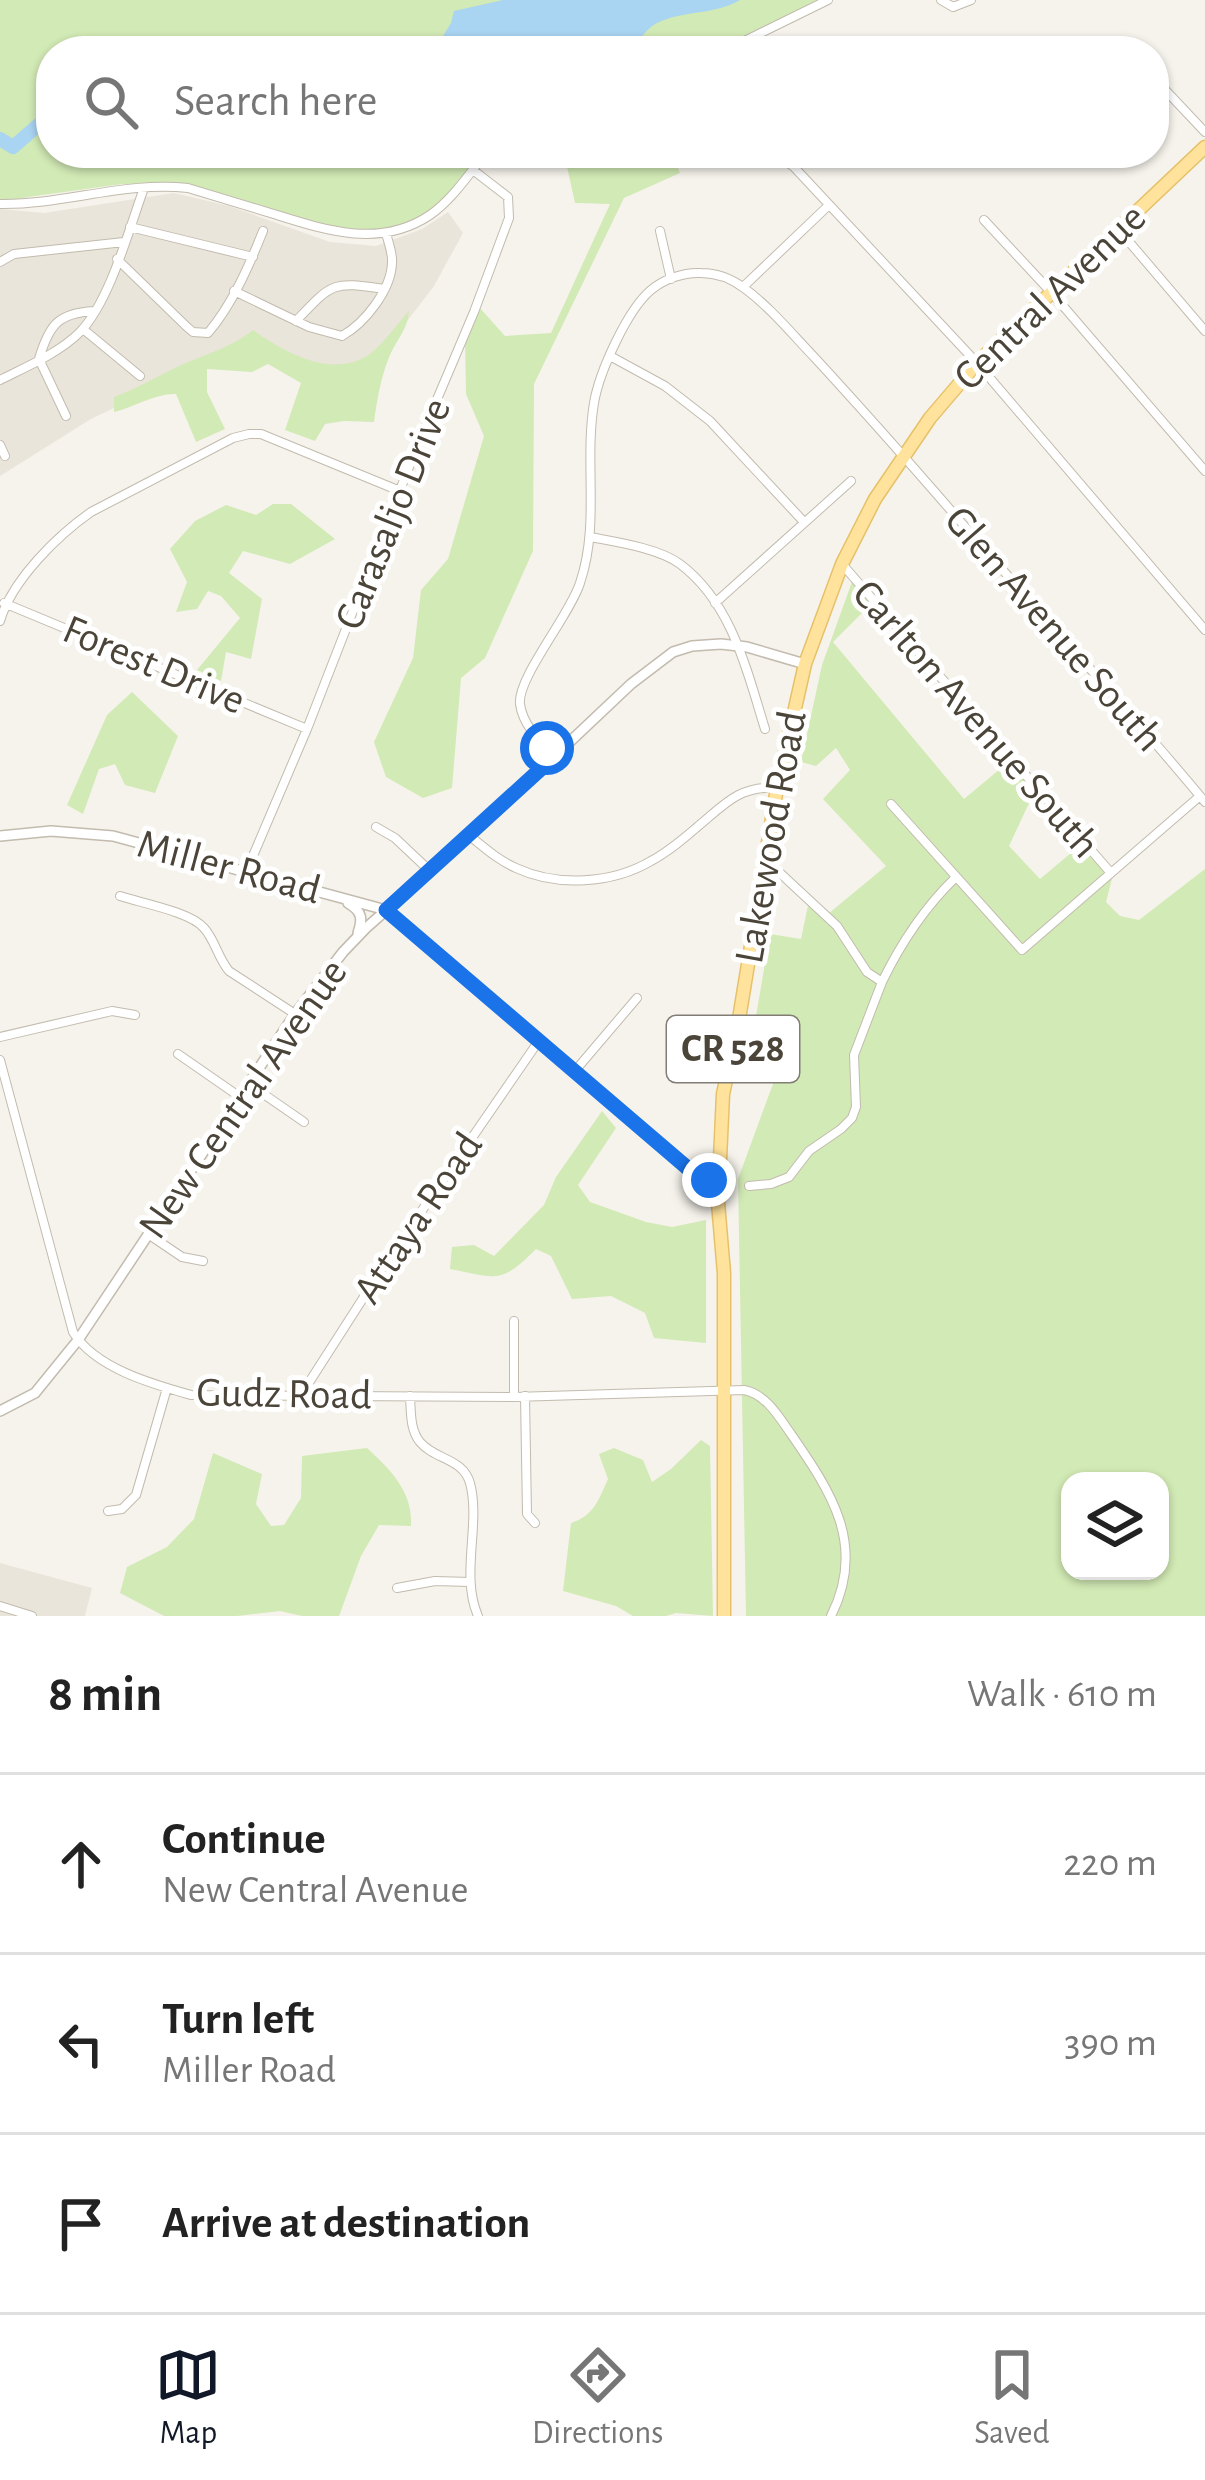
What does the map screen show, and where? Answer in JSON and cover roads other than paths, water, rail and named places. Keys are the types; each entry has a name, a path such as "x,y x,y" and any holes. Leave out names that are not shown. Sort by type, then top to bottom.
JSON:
{"main road":[{"name":"Central Avenue","path":"903,455 977,363 1205,147"},
{"name":"Lakewood Road","path":"723,1392 719,1181 723,1094 777,788 805,664 842,564 903,455"},
{"name":"CR 528","path":"723,1392 724,1616"}],"street":[{"path":"755,36 828,0"},
{"path":"940,0 953,7 970,0"},
{"path":"1169,94 1205,132"},
{"path":"795,168 977,363 1205,630"},
{"path":"0,204 44,203 144,186 188,188 328,230 386,233 429,216 472,170"},
{"name":"Carasaljo Drive","path":"247,871 308,729 509,218 508,197 472,170"},
{"path":"0,380 83,328 117,260 144,186"},
{"path":"555,756 530,730 520,703 521,690 581,581 593,511 595,398 610,356 650,291 671,279 702,272 743,287 829,205"},
{"path":"983,220 1205,471"},
{"path":"130,227 253,257"},
{"path":"1118,229 1205,331"},
{"path":"117,260 193,332 208,333 263,231"},
{"path":"660,231 671,279"},
{"path":"234,291 296,321 342,336 359,325 384,289 393,266 386,233"},
{"path":"0,262 14,254 124,242"},
{"path":"296,321 332,286 384,289"},
{"name":"Glen Avenue South","path":"743,287 903,455 1202,799"},
{"path":"66,416 39,359 45,338 58,321 95,310"},
{"path":"83,328 140,376"},
{"path":"610,356 665,386 710,421 804,522"},
{"path":"0,621 3,603 71,526 233,438 261,434 400,491"},
{"path":"0,445 5,456"},
{"path":"715,603 851,481"},
{"path":"590,537 673,560 702,585 739,646 765,729"},
{"name":"Carlton Avenue South","path":"842,564 1111,873"},
{"name":"Forest Drive","path":"3,603 308,729"},
{"name":"New Central Avenue","path":"0,1411 35,1393 78,1340 296,1014 356,938 386,910 631,684 673,652 721,644 805,664"},
{"path":"470,836 526,873 565,880 600,879 648,864 746,790 777,788"},
{"path":"892,804 1022,950 1202,799"},
{"path":"376,827 430,871"},
{"name":"Miller Road","path":"0,836 49,831 113,836 386,910 691,1171 719,1181"},
{"path":"766,860 838,926 867,972 882,982"},
{"path":"749,1186 789,1177 809,1151 851,1118 856,1107 854,1055 882,982 919,919 955,878"},
{"path":"328,894 357,908 361,922 356,938"},
{"path":"120,896 196,920 229,971 296,1014"},
{"path":"574,1072 637,998"},
{"path":"0,1037 112,1011 135,1015"},
{"name":"Attaya Road","path":"301,1396 385,1264 538,1042"},
{"path":"178,1054 240,1097"},
{"path":"0,1060 78,1340"},
{"path":"249,1084 304,1122"},
{"path":"148,1234 182,1257 203,1261"},
{"path":"514,1322 527,1514 535,1522"},
{"name":"Gudz Road","path":"78,1340 87,1351 119,1368 191,1396 723,1392"},
{"path":"108,1511 122,1509 136,1495 167,1388"},
{"path":"723,1392 756,1392 778,1415 825,1483 841,1523 846,1552 843,1586 831,1616"},
{"path":"410,1396 411,1422 418,1439 458,1464 471,1488 470,1582 478,1616"},
{"path":"397,1588 435,1581 470,1582"},
{"path":"0,1606 32,1616"}],"water":[{"path":"503,0 740,0 667,19 642,36 443,36 454,11"}],"waterway":[{"path":"0,139 13,147 36,127"}]}
